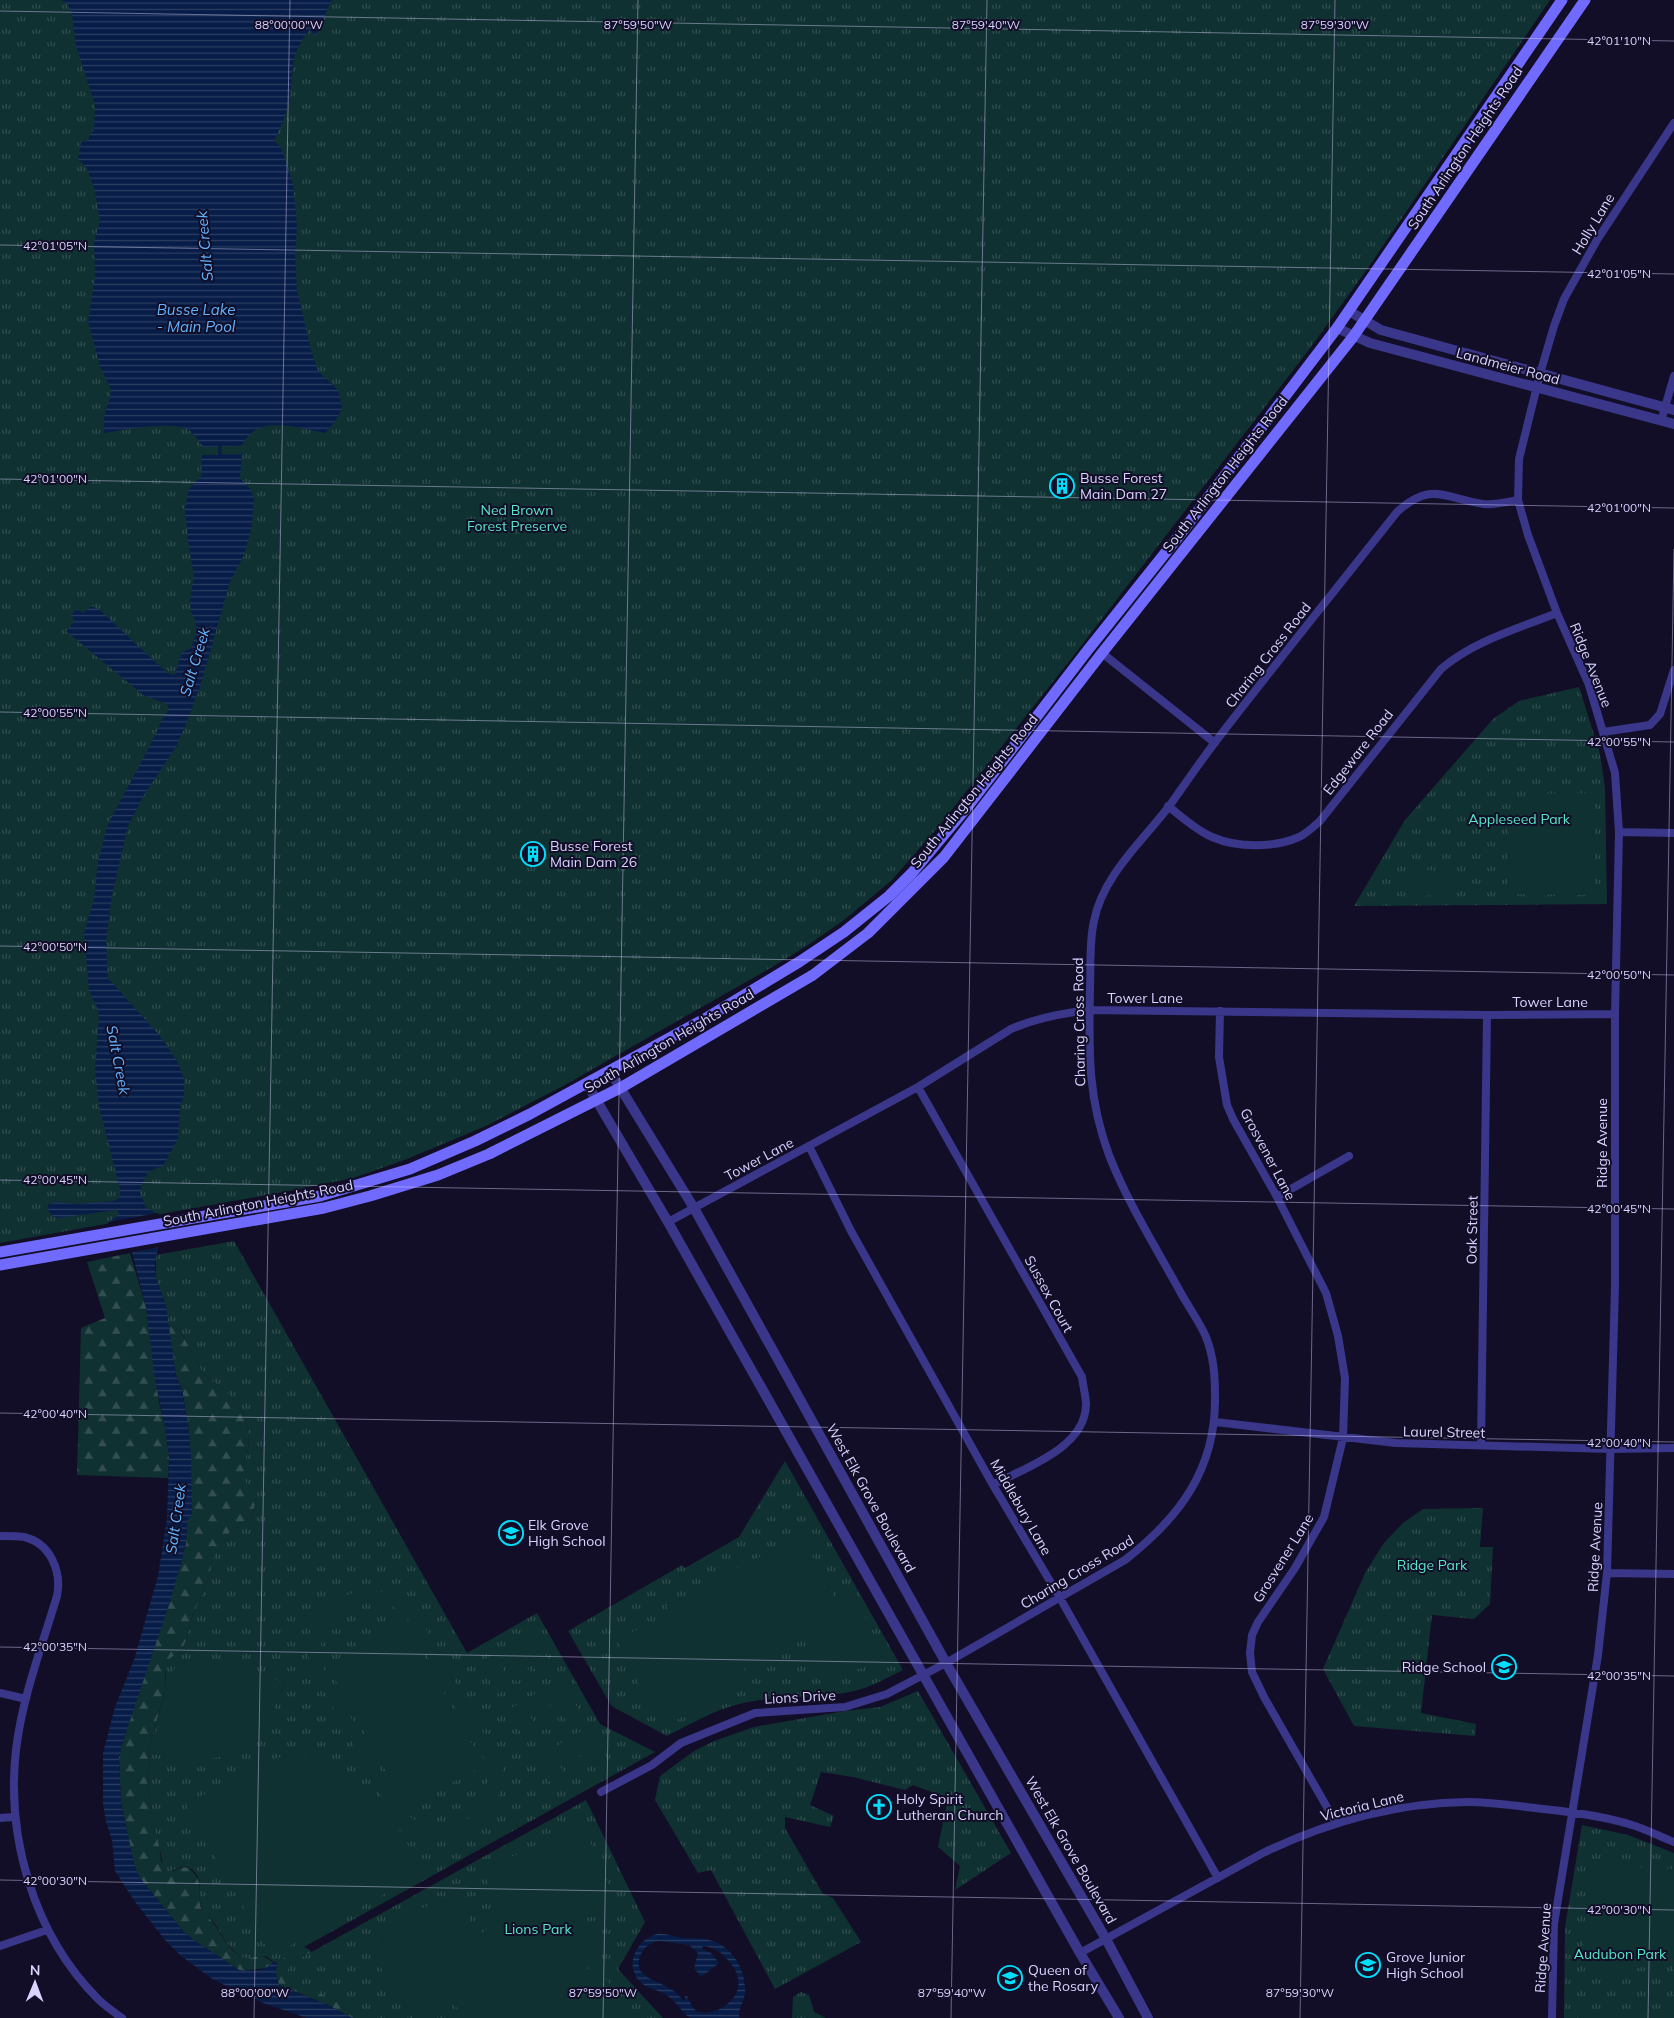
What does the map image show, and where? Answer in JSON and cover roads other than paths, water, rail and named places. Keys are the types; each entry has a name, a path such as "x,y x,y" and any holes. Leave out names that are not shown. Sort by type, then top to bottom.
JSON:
{"main road":[{"name":"South Arlington Heights Road","path":"0,1252 320,1196 396,1174 486,1136 587,1084 708,1017 799,962 844,932 882,902 912,873 968,806 1094,642 1182,532 1337,328 1562,0"},
{"name":"South Arlington Heights Road","path":"0,1265 324,1208 421,1180 489,1154 597,1101 813,975 868,934 944,857 1365,321 1585,0"}],"street":[{"name":"Holly Lane","path":"1540,374 1564,299 1597,240 1674,123"},
{"name":"Landmeier Road","path":"1349,311 1381,330 1669,409"},
{"name":"Landmeier Road","path":"1337,328 1370,343 1674,424"},
{"name":"Ridge Avenue","path":"1540,374 1519,459 1518,500 1528,535 1557,613 1589,685 1615,773 1619,832 1615,1014 1615,1286 1607,1573 1598,1656 1554,1924 1552,2018"},
{"path":"1661,421 1669,409 1674,376"},
{"name":"Charing Cross Road","path":"924,1675 1125,1560 1145,1544 1176,1513 1192,1491 1202,1470 1215,1422 1215,1370 1206,1338 1118,1178 1101,1133 1091,1083 1091,937 1098,907 1106,887 1215,742 1397,512 1410,501 1425,494 1436,494 1492,505 1518,500"},
{"name":"Edgeware Road","path":"1168,806 1200,830 1225,841 1244,844 1274,844 1299,837 1320,821 1441,669 1455,657 1470,649 1557,613"},
{"path":"1102,654 1215,742"},
{"path":"1603,732 1650,725 1660,714 1674,670"},
{"path":"1619,832 1674,833"},
{"name":"Tower Lane","path":"668,1222 918,1087 1011,1029 1027,1022 1049,1017 1090,1010 1487,1015 1615,1014"},
{"name":"Grosvener Lane","path":"1220,1011 1219,1057 1228,1105 1233,1119 1277,1197 1326,1293 1338,1336 1345,1378 1343,1438 1324,1517 1295,1568 1258,1622 1252,1636 1250,1653 1252,1672 1264,1697 1336,1824"},
{"name":"Oak Street","path":"1482,1445 1487,1015"},
{"name":"West Elk Grove Boulevard","path":"610,1071 622,1087 694,1208 946,1663 1106,1939 1148,2018"},
{"path":"587,1084 668,1222 1080,1953 1119,2018"},
{"name":"Sussex Court","path":"918,1087 1082,1378 1086,1405 1079,1429 1064,1448 993,1485"},
{"name":"Middlebury Lane","path":"809,1146 851,1232 993,1485 1060,1598 1218,1878"},
{"path":"1277,1197 1349,1156"},
{"name":"Laurel Street","path":"1215,1422 1396,1444 1610,1449 1674,1448"},
{"path":"0,1536 22,1537 36,1542 52,1558 58,1572 57,1596 26,1699 16,1750 14,1816 23,1858 35,1901 47,1930 71,1965 98,1998 122,2018"},
{"path":"1607,1573 1674,1574"},
{"name":"Lions Drive","path":"601,1792 652,1765 681,1742 755,1713 845,1707 887,1694 924,1675"},
{"path":"0,1693 26,1699"},
{"name":"Victoria Lane","path":"1080,1953 1289,1840 1336,1824 1407,1806 1467,1802 1572,1812 1633,1825 1674,1842"},
{"path":"0,1818 14,1816"},
{"path":"0,1946 47,1930"}],"water":[{"name":"Busse Lake - Main Pool","path":"61,0 333,0 316,36 310,30 295,55 289,103 274,141 281,147 293,184 297,226 295,255 297,290 311,350 318,371 338,390 342,408 335,422 325,433 290,426 267,426 257,429 248,436 242,446 203,447 190,431 175,426 144,427 104,433 104,417 111,389 100,367 88,322 95,276 94,242 100,221 95,191 87,168 78,159 81,142 87,141 94,129 95,105 76,46 72,14 67,3"},
{"path":"242,454 240,478 250,489 254,497 252,526 244,555 230,582 200,687 186,724 177,745 144,795 128,826 112,895 106,941 108,978 159,1035 177,1061 184,1078 184,1097 180,1105 178,1139 163,1166 149,1171 142,1184 140,1193 146,1207 155,1213 158,1220 160,1235 155,1266 156,1278 166,1306 176,1375 182,1390 188,1423 192,1513 187,1524 186,1542 170,1602 122,1744 119,1757 121,1803 134,1864 140,1878 182,1930 195,1941 239,1970 257,1970 277,1962 276,1974 279,1985 328,2005 352,2018 307,2018 263,2003 214,1980 181,1956 165,1940 135,1902 115,1871 112,1840 103,1804 103,1753 115,1707 134,1660 158,1576 167,1519 169,1457 155,1380 146,1307 129,1241 109,1226 110,1221 119,1212 117,1210 57,1218 48,1210 48,1205 56,1202 76,1204 113,1201 119,1196 120,1190 99,1106 95,1071 99,1013 89,990 84,933 94,899 98,861 108,824 169,709 167,704 143,695 66,631 75,621 71,615 77,609 83,613 92,606 101,611 167,673 175,675 182,652 191,648 197,631 191,612 190,599 194,576 185,508 189,489 201,476 202,455"},
{"path":"660,1934 704,1939 713,1941 727,1949 738,1963 744,1979 745,1992 739,2018 690,2018 665,1994 644,1985 637,1978 633,1963 637,1949 649,1937","holes":["660,1941 689,1945 698,1953 694,1968 701,1977 719,1963 711,1953 702,1949 703,1946 713,1948 721,1953 735,1969 738,1980 737,1990 725,2006 706,2013 697,2012 687,1996 685,1996 684,2001 671,1989 646,1977 639,1968 641,1954 651,1943"]}],"waterway":[{"name":"Salt Creek","path":"220,443 220,457"}],"place":[{"name":"Busse Forest Main Dam 27","path":"1062,486"},
{"name":"Busse Forest Main Dam 26","path":"533,854"},
{"name":"Elk Grove High School","path":"511,1533"},
{"name":"Ridge School","path":"1504,1667"},
{"name":"Holy Spirit Lutheran Church","path":"879,1807"},
{"name":"Grove Junior High School","path":"1368,1965"},
{"name":"Queen of the Rosary","path":"1010,1978"}],"park label":[{"name":"Ned Brown Forest Preserve","path":"517,518"},
{"name":"Appleseed Park","path":"1519,819"},
{"name":"Ridge Park","path":"1432,1565"},
{"name":"Lions Park","path":"538,1929"},
{"name":"Audubon Park","path":"1620,1954"}]}
